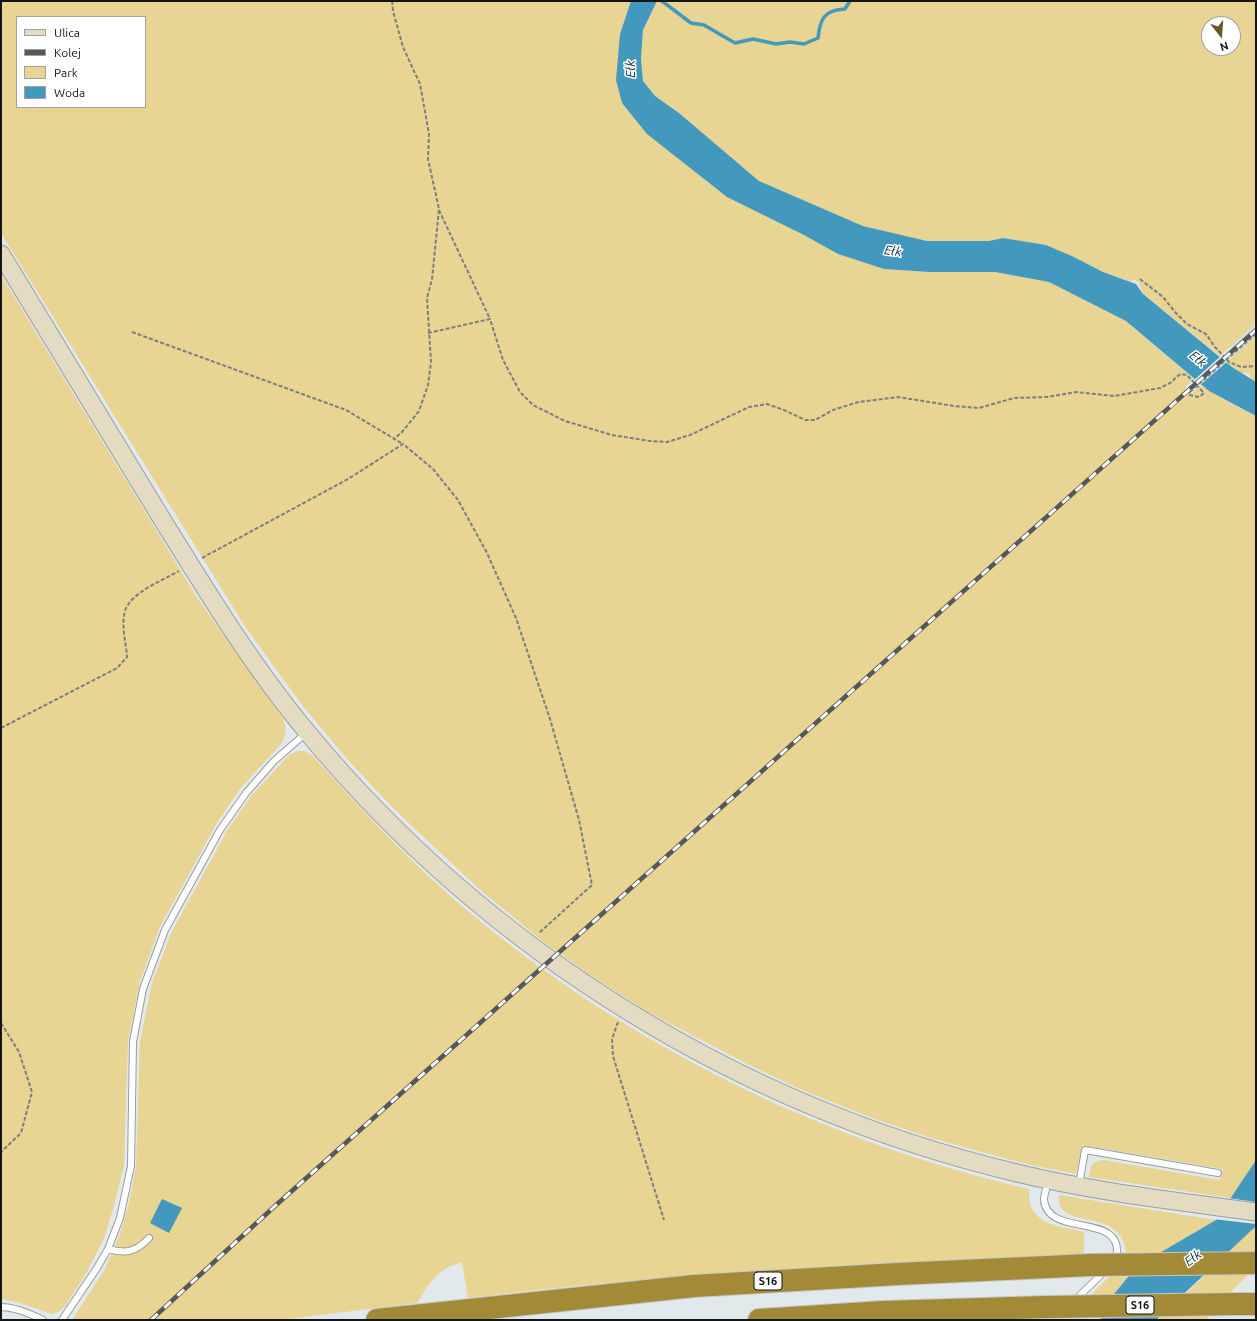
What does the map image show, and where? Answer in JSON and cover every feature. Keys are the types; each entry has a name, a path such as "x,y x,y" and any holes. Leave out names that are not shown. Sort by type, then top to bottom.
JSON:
{"highway":[{"name":"S16","path":"377,1320 694,1286 890,1274 1090,1265 1256,1263"},
{"name":"S16","path":"759,1320 883,1312 1049,1314 1246,1304"}],"main road":[{"path":"1,254 190,564 237,637 307,732 384,818 462,891 528,943 580,982 666,1036 724,1067 824,1112 919,1147 968,1161 1048,1180 1079,1186 1256,1212"}],"lane":[{"path":"62,1320 77,1300 108,1249 120,1218 130,1166 133,1042 143,988 165,930 220,830 246,793 274,761 307,732"},
{"path":"1079,1186 1086,1150 1218,1174"},
{"path":"1048,1180 1044,1200 1049,1211 1059,1220 1103,1230 1114,1239 1118,1248 1116,1260 1049,1314"},
{"path":"108,1249 126,1253 136,1250 148,1238"},
{"path":"1,1307 7,1307 31,1314 43,1320"}],"path":[{"path":"392,1 393,11 403,47 420,84 429,134 428,159 439,209 490,319 503,360 520,392 533,404 565,421 612,435 667,442 690,435 749,407 767,404 784,410 804,420 815,420 833,410 858,402 898,397 954,406 979,408 1014,398 1047,397 1076,392 1114,396 1160,388 1181,374 1187,375 1204,393 1199,397 1189,395 1190,392 1235,352 1256,334"},
{"path":"394,439 402,432 419,411 428,385 430,362 427,298 432,279 439,209"},
{"path":"1140,279 1163,297 1187,324 1206,334 1215,347 1229,362 1241,367 1256,366"},
{"path":"428,334 490,319"},
{"path":"132,332 346,410 403,444 433,469 458,500 488,553 516,618 550,719 579,820 592,885 528,943"},
{"path":"1,728 117,668 128,657 124,627 125,611 134,597 190,564 348,480 403,444"},
{"path":"625,1011 616,1025 612,1039 613,1056 664,1220"},
{"path":"1,1022 19,1052 32,1092 21,1133 1,1152"}],"shaded area":[{"path":"1256,323 1256,336 1236,353 1230,346"}],"green space":[{"path":"1,1 631,1 620,34 647,134 685,163 838,254 884,269 929,272 995,272 1049,282 1126,321 1194,379 1185,387 1191,394 1201,385 1217,396 1256,416 1256,1160 1231,1198 1089,1177 1091,1165 1097,1161 1104,1160 1220,1180 1223,1169 1082,1145 1076,1174 1031,1165 928,1137 864,1115 800,1089 747,1064 648,1012 590,975 540,939 478,888 393,808 348,760 302,705 246,628 1,233"},
{"path":"657,1 1256,1 1256,323 1220,356 1143,294 1139,283 1135,280 1130,281 1103,272 1046,245 1003,238 989,241 927,241 863,226 759,181 679,113 655,96 643,81 641,59 643,30"},
{"path":"1,275 198,599 282,717 286,731 281,744 240,789 217,823 160,927 140,981 128,1042 124,1166 115,1202 104,1239 84,1277 65,1306 58,1312 52,1314 20,1303 1,1299"},
{"path":"1256,336 1256,382 1251,379 1249,373 1241,373 1226,362"},
{"path":"297,751 305,751 313,756 393,842 457,902 541,968 605,1011 671,1051 739,1086 809,1118 881,1146 955,1170 1029,1189 1030,1201 1033,1210 1038,1217 1054,1225 1084,1232 1084,1254 852,1265 698,1275 545,1289 468,1298 462,1262 453,1265 435,1277 417,1303 281,1320 72,1320 105,1269 120,1234 129,1203 136,1165 140,1042 152,983 171,933 227,831 251,796 289,755"},
{"path":"1059,1195 1216,1220 1163,1252 1126,1252 1122,1238 1113,1229 1102,1223 1067,1213 1061,1206"},
{"path":"1255,1227 1256,1251 1229,1251"},
{"path":"1205,1275 1248,1275 1231,1292 1186,1293"},
{"path":"1109,1277 1128,1277 1114,1294 1092,1294"},
{"path":"1161,1316 1208,1316 1208,1320 1156,1320"}],"water":[{"name":"Ełk","path":"631,1 657,1 643,30 641,59 643,81 655,96 679,113 759,181 863,226 927,241 989,241 1003,238 1046,245 1103,272 1136,284 1143,294 1232,367 1256,382 1256,416 1209,391 1126,321 1049,282 995,272 929,272 884,269 838,254 804,235 727,197 647,134 622,103 616,80 620,34"},
{"name":"Ełk","path":"1256,1160 1255,1227 1156,1320 1100,1320 1114,1294 1128,1277 1146,1261 1216,1220"},
{"path":"162,1199 182,1208 169,1233 150,1223"}],"pier":[{"path":"1222,355 1228,361 1199,386 1193,381"},
{"path":"1228,1198 1256,1202 1256,1224 1213,1219"}],"waterway":[{"path":"662,1 691,23 704,25 735,43 753,39 776,44 790,42 804,44 818,38 820,26 824,17 832,11 845,9 850,1"}],"railway":[{"path":"151,1320 275,1206 1256,330"}]}
